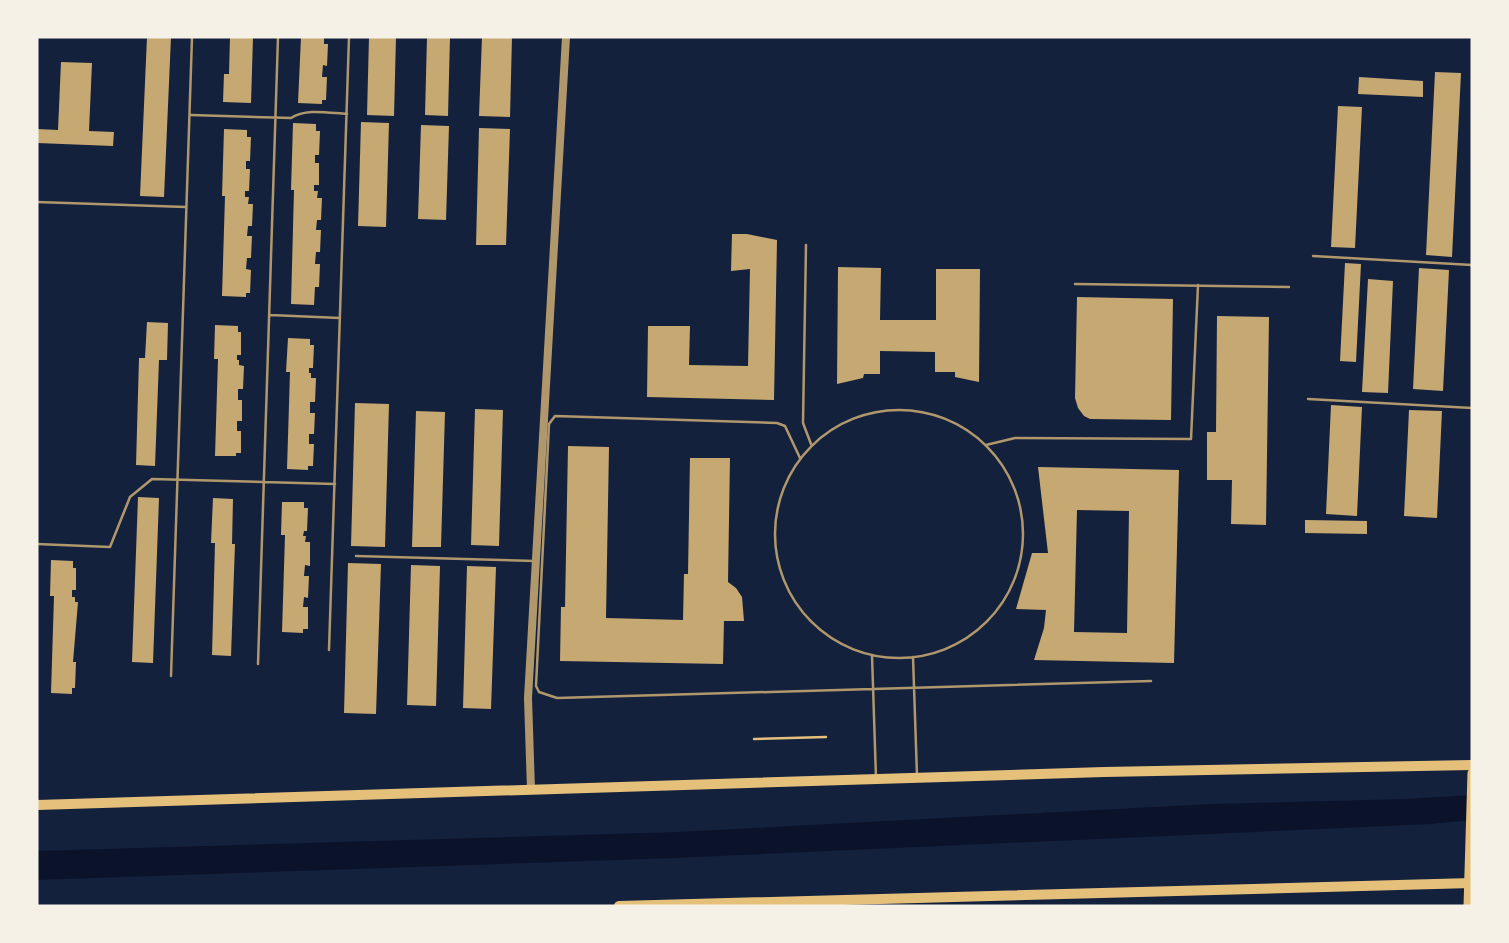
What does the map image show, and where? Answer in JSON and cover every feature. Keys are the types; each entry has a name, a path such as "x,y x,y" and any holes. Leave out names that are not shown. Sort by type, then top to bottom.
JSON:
{"main road":[{"path":"37,805 876,779 1472,765"},
{"path":"1468,906 1471,883 1472,774"},
{"path":"619,906 1471,883"}],"street":[{"path":"531,790 528,698 566,37"}],"lane":[{"path":"171,676 192,37"},
{"path":"258,664 278,37"},
{"path":"329,650 349,37"},
{"path":"189,115 291,118 306,112 347,114"},
{"path":"37,202 186,207"},
{"path":"806,245 803,423 811,445"},
{"path":"1313,256 1472,265"},
{"path":"1075,284 1289,287"},
{"path":"986,446 1015,438 1191,439 1198,285"},
{"path":"269,315 340,317"},
{"path":"1308,398 1472,408"},
{"path":"904,409 920,411 953,422 986,446 1003,466 1017,497 1023,531 1019,565 1005,597 984,624 956,644 940,651 913,657 890,658 842,644 815,625 794,600 780,570 775,537 778,504 791,472 811,445 831,429 854,418 904,409"},
{"path":"800,458 785,426 777,423 555,416 549,424 536,686 540,692 557,698 1151,681"},
{"path":"37,544 110,547 123,510 138,488 152,479 335,484"},
{"path":"356,556 535,561"},
{"path":"873,655 876,779"},
{"path":"913,657 917,778"}],"path":[{"path":"754,739 826,737"}],"water":[{"path":"1472,795 1472,820 1431,824 675,858 37,880 37,851 676,832 1211,804"}],"building":[{"path":"147,37 171,37 164,197 140,196"},
{"path":"230,37 253,37 251,103 223,102 224,74 229,74"},
{"path":"301,37 324,37 324,44 328,44 327,66 323,65 322,77 327,77 326,100 322,100 322,104 298,103"},
{"path":"369,37 396,37 394,116 367,115"},
{"path":"427,37 450,37 448,116 425,115"},
{"path":"482,37 512,37 510,117 479,116"},
{"path":"61,62 92,63 89,131 114,132 113,146 37,143 37,129 58,130"},
{"path":"1435,72 1461,73 1452,257 1426,255"},
{"path":"1359,77 1423,81 1423,97 1358,94"},
{"path":"1338,106 1362,107 1355,248 1331,247"},
{"path":"361,122 389,123 386,227 358,226"},
{"path":"293,123 316,124 316,131 320,131 319,155 315,155 315,163 319,163 319,185 314,185 314,191 318,191 317,198 322,198 321,220 317,220 316,230 321,230 320,252 316,252 315,264 320,264 319,287 315,287 314,305 291,304"},
{"path":"421,125 449,126 446,220 418,219"},
{"path":"479,128 510,129 506,245 476,245"},
{"path":"224,129 247,130 247,137 251,137 250,161 246,161 246,169 250,169 249,191 245,191 245,197 249,197 248,204 253,204 252,226 248,226 247,236 252,236 251,258 247,258 246,269 251,270 250,293 246,293 246,297 222,296"},
{"path":"732,234 777,240 774,400 647,397 648,326 690,326 689,365 748,366 750,269 731,271"},
{"path":"1345,263 1361,264 1356,362 1340,361"},
{"path":"838,267 881,268 880,320 936,320 936,269 980,269 979,382 955,377 955,372 935,372 935,352 880,351 880,374 864,374 863,378 837,384"},
{"path":"1419,268 1449,270 1443,391 1413,389"},
{"path":"1368,279 1393,281 1388,393 1362,392"},
{"path":"1077,297 1173,299 1171,420 1090,419 1084,416 1075,398"},
{"path":"1217,316 1269,317 1266,525 1231,524 1232,480 1207,480 1207,432 1216,432"},
{"path":"147,322 168,323 167,360 159,360 155,466 136,465 139,358 145,358"},
{"path":"215,325 238,326 238,332 241,332 241,355 237,355 237,360 239,365 244,366 243,389 238,389 238,400 242,400 242,421 237,421 237,431 241,431 241,453 236,453 236,456 215,456 218,359 214,359"},
{"path":"288,338 310,339 310,345 314,345 313,368 309,368 311,378 316,378 315,402 310,402 310,413 315,413 314,434 309,434 309,444 314,444 313,466 308,466 308,470 287,469 290,372 286,372"},
{"path":"355,403 389,404 385,547 351,546"},
{"path":"1331,405 1362,407 1357,516 1326,514"},
{"path":"475,409 503,410 499,546 471,545"},
{"path":"1409,410 1442,411 1437,518 1404,516"},
{"path":"416,411 445,412 441,547 412,547"},
{"path":"568,446 609,447 606,618 683,620 684,574 688,574 690,458 730,458 728,582 742,597 744,621 724,621 723,664 560,661 561,607 565,607"},
{"path":"1038,467 1179,470 1174,663 1034,660 1044,628 1046,610 1016,609 1032,553 1048,553","holes":["1077,510 1129,511 1127,633 1074,632"]},
{"path":"138,497 159,498 153,663 132,662"},
{"path":"213,498 233,499 232,544 235,544 231,656 212,655 215,543 211,543"},
{"path":"282,502 304,502 304,508 308,508 307,531 304,531 303,536 306,536 305,542 310,542 310,566 305,565 304,576 309,576 308,598 304,597 303,607 308,607 308,629 303,629 303,633 282,632 285,535 281,535"},
{"path":"1305,520 1367,521 1367,534 1305,533"},
{"path":"51,560 73,561 73,568 76,568 76,590 72,590 72,597 78,602 73,662 76,662 75,688 72,688 72,694 51,693 54,596 50,596"},
{"path":"348,563 381,564 376,714 344,713"},
{"path":"411,565 440,566 436,706 407,705"},
{"path":"467,566 496,567 491,709 463,708"}]}
